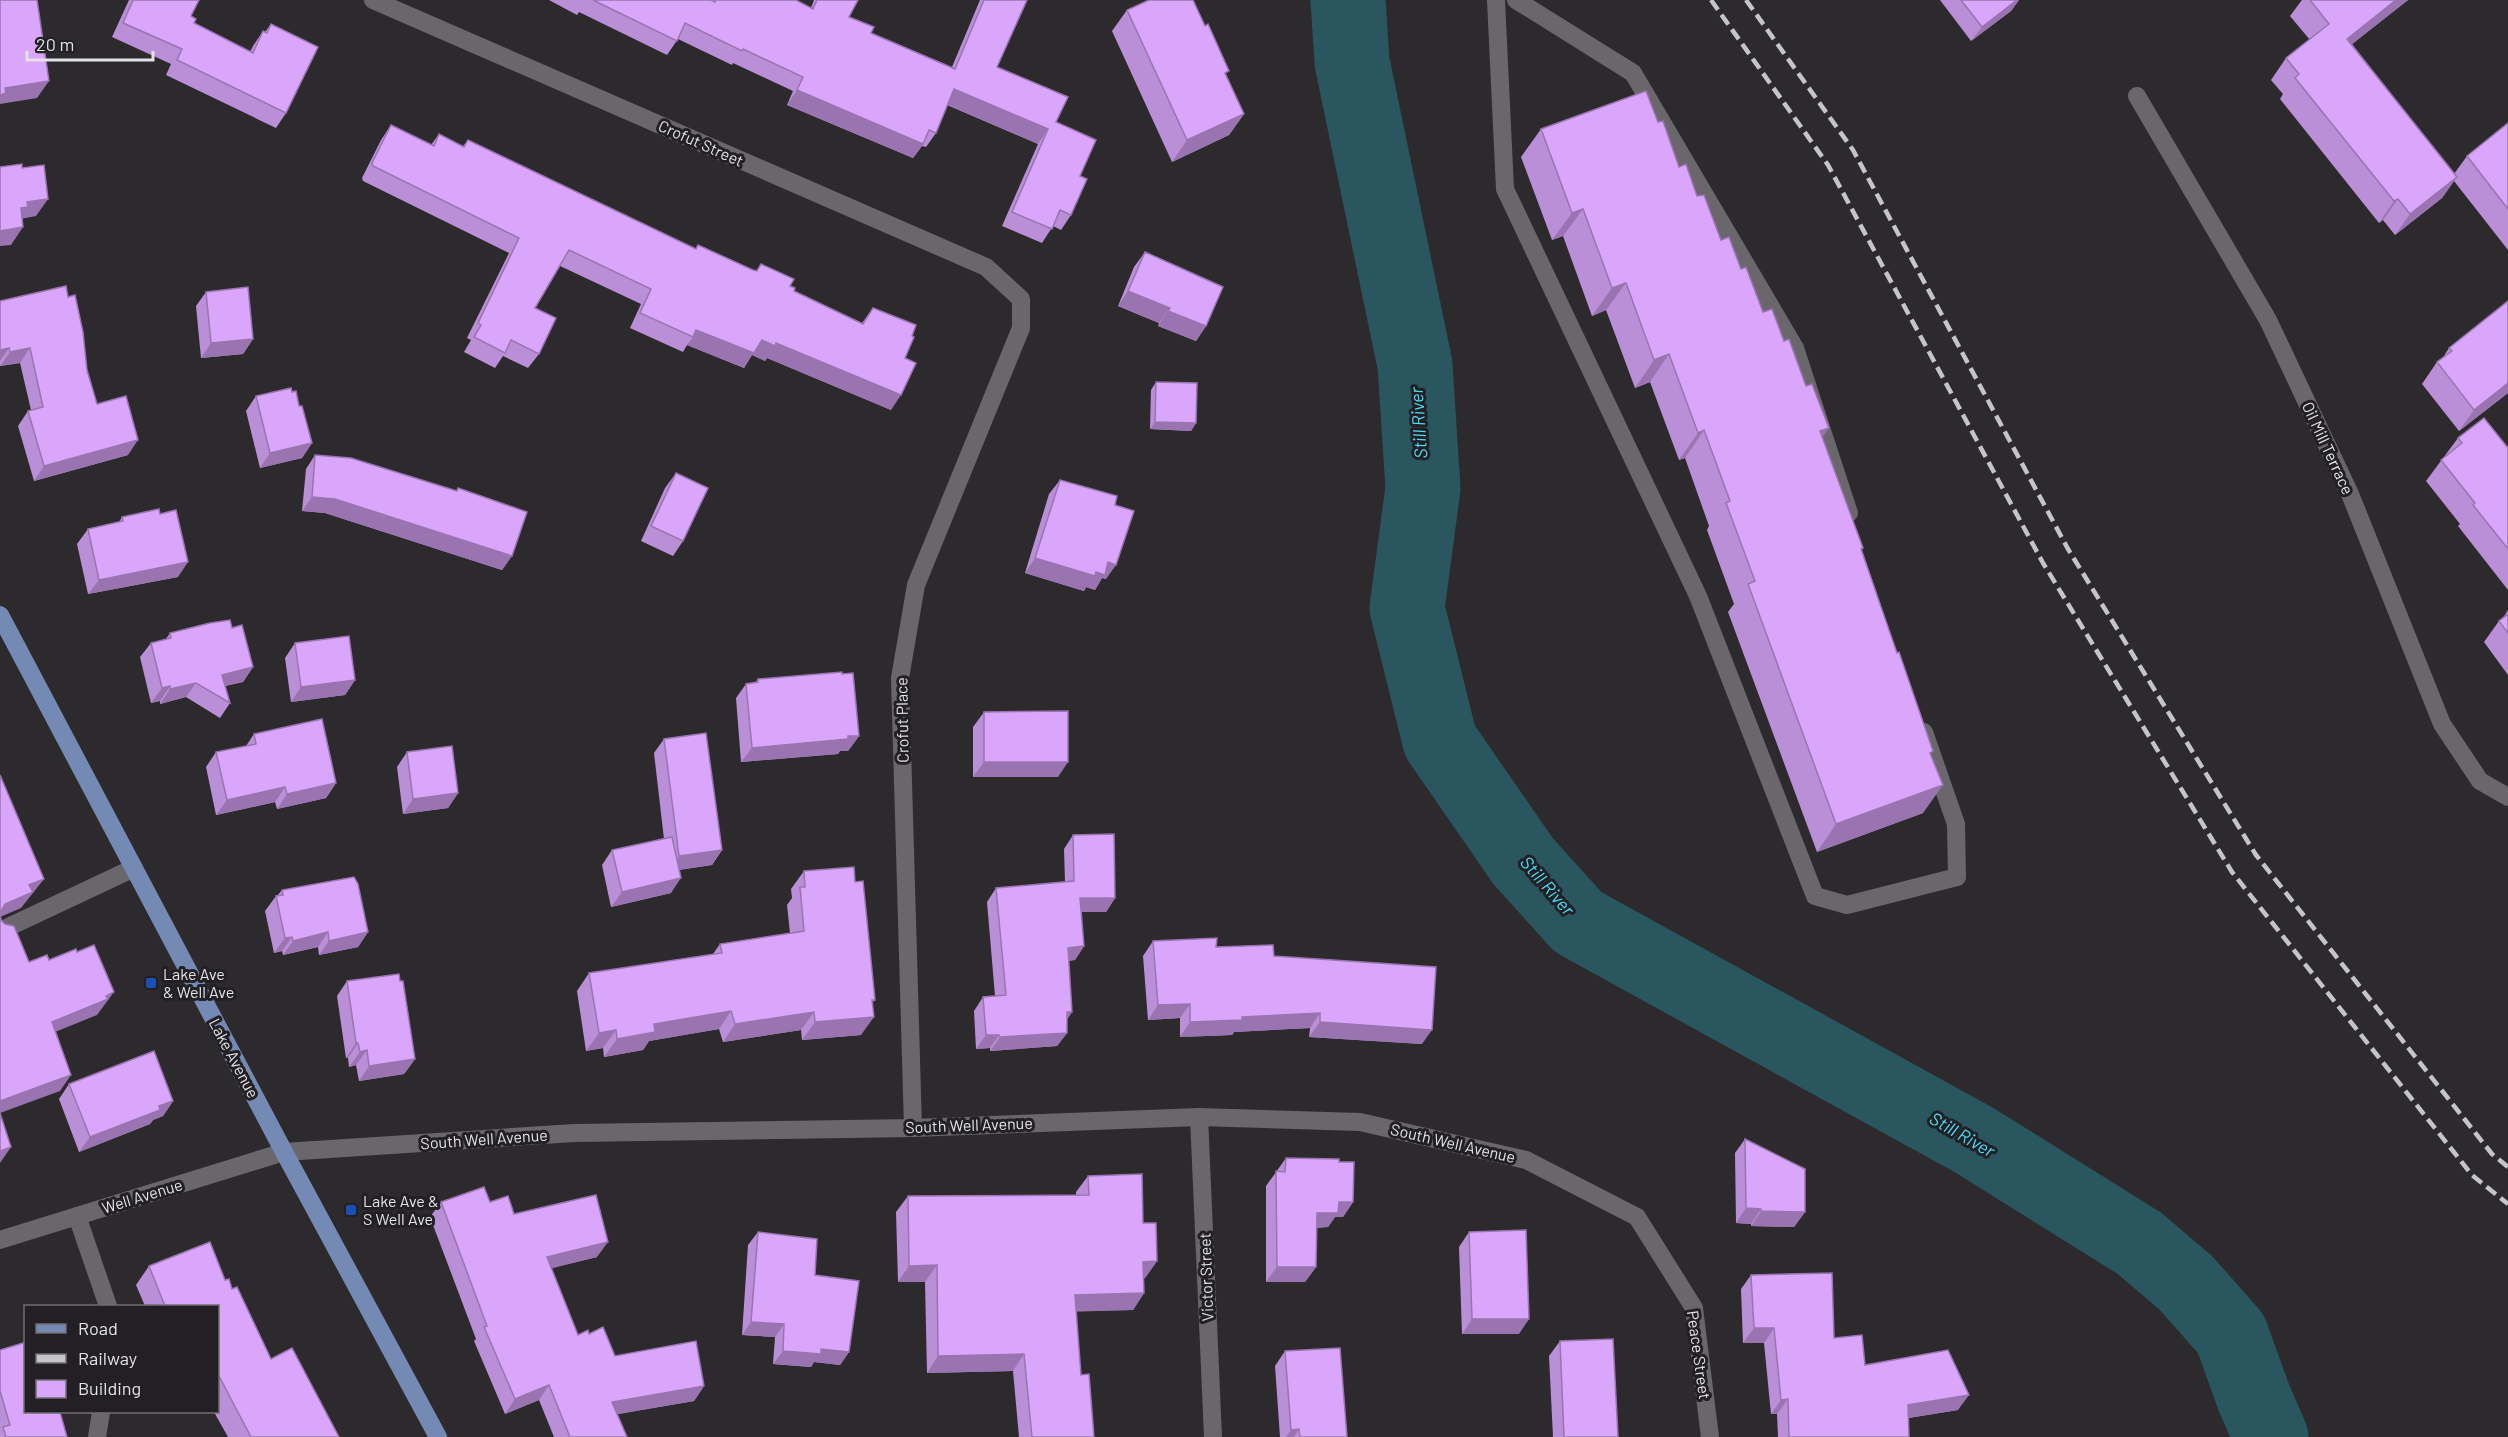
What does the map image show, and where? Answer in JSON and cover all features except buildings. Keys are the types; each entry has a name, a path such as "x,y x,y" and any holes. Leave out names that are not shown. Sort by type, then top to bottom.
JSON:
{"main road":[{"name":"Lake Avenue","path":"0,615 284,1152 438,1437"}],"street":[{"name":"Crofut Street","path":"373,0 986,267 1021,298"},
{"path":"1496,0 1505,189 1698,596 1815,896 1847,905 1957,877 1956,824 1919,716"},
{"path":"1516,0 1633,73 1795,348 1855,529"},
{"name":"Oil Mill Terrace","path":"2137,96 2268,321 2350,494 2442,723 2480,781 2508,797"},
{"name":"Crofut Place","path":"913,1128 900,678 916,585 1022,328 1021,298"},
{"path":"0,931 134,868"},
{"name":"South Well Avenue","path":"284,1152 574,1133 913,1128 1199,1117 1360,1122 1526,1160 1637,1217"},
{"name":"Victor Street","path":"1199,1117 1213,1437"},
{"name":"Well Avenue","path":"0,1240 284,1152"},
{"path":"77,1216 108,1305"},
{"name":"Peace Street","path":"1637,1217 1694,1308 1710,1437"},
{"path":"97,1437 101,1413"}],"waterway":[{"name":"Still River","path":"1348,0 1352,62 1415,365 1423,488 1407,608 1440,741 1523,861 1578,922 1974,1140 2139,1243 2186,1283 2231,1334 2271,1437"}],"railway":[{"path":"1711,0 1828,165 2043,563 2232,872 2472,1175 2508,1204"},
{"path":"1746,0 1853,150 2068,549 2256,855 2492,1154 2508,1167"}],"place":[{"name":"Lake Ave & Well Ave","path":"151,983"},
{"name":"Lake Ave & S Well Ave","path":"351,1210"}]}
